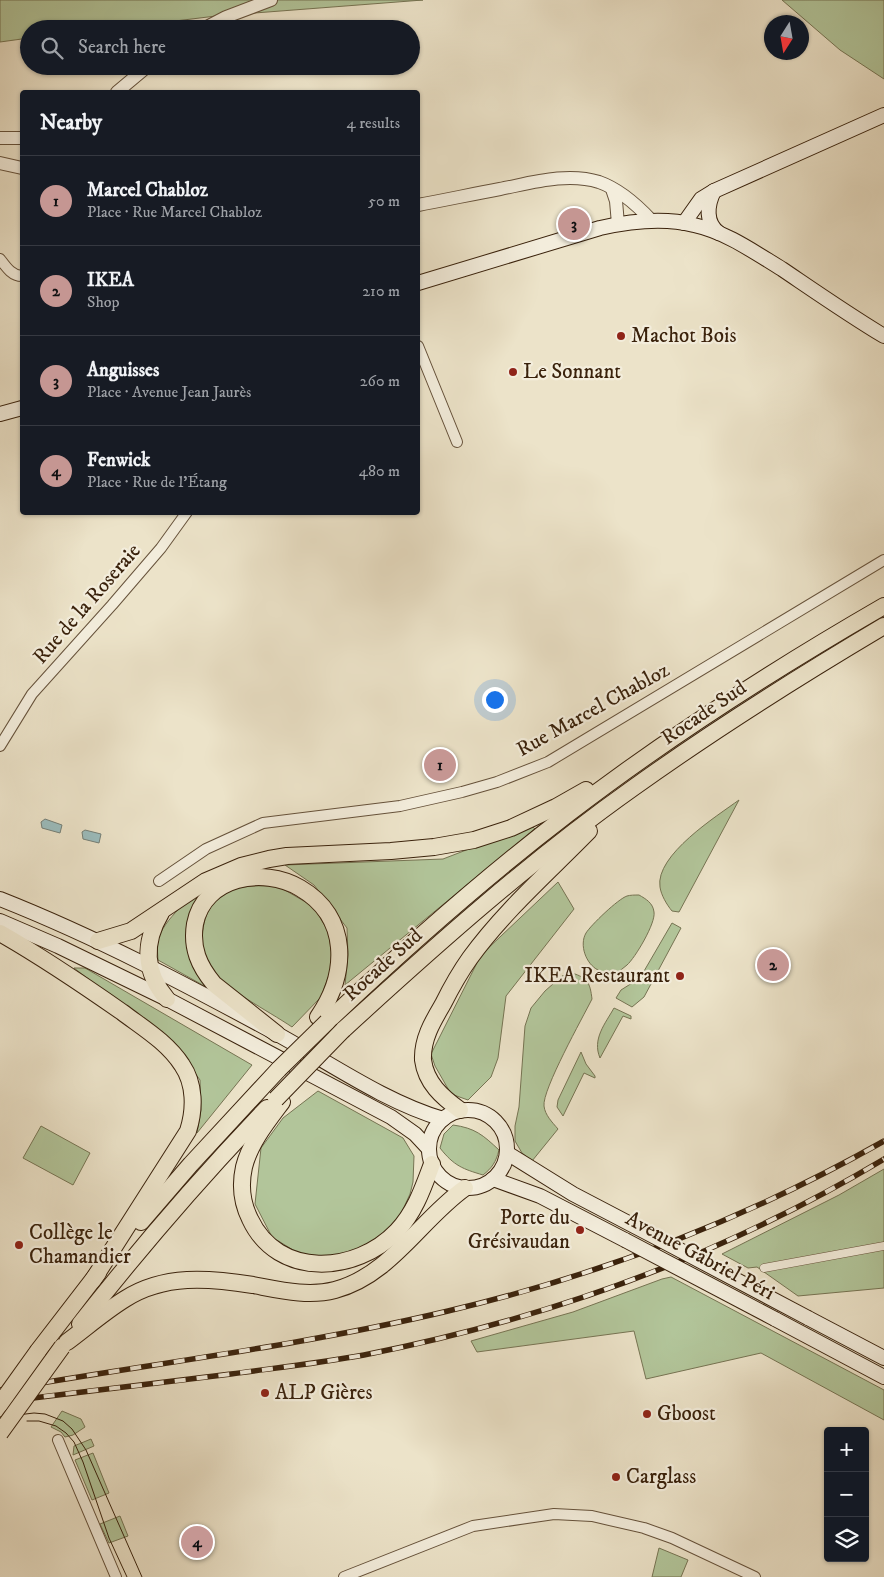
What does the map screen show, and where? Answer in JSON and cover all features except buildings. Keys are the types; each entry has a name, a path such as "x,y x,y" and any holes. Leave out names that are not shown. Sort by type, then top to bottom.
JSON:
{"highway":[{"name":"Rocade Sud","path":"0,1404 38,1350 93,1280 191,1164 279,1069 322,1019 481,884 568,814 644,758 814,646 884,606"},
{"name":"Rocade Sud","path":"0,1433 64,1345 165,1220 229,1148 279,1101 313,1061 343,1030 437,944 492,897 632,788 735,717 884,626"},
{"path":"98,940 125,934 139,927 206,881 228,871 256,862 287,856 434,847 455,844 511,828 556,807 644,758"},
{"path":"460,1110 438,1093 426,1071 424,1060 425,1041 434,1018 470,958 504,916 632,788"},
{"path":"278,1034 214,984 206,975 196,956 193,938 199,912 208,898 224,884 254,877 282,880 308,893 327,914 334,928 338,943 339,968 322,1019"},
{"path":"162,911 150,936 148,946 150,968 158,987 167,999"},
{"path":"0,933 63,970 157,1038 173,1053 183,1066 191,1084 193,1104 188,1131 93,1280"},
{"path":"279,1101 248,1156 243,1172 242,1189 247,1212 258,1233 273,1248 294,1259 326,1264 345,1262 363,1255 386,1240 405,1222 413,1210 422,1192 430,1156"},
{"path":"64,1345 126,1298 146,1288 171,1281 222,1280 306,1293 326,1292 345,1286 382,1264 465,1188"}],"main road":[{"path":"684,223 701,198 884,115"},
{"path":"714,191 708,204 708,211 715,230 719,233"},
{"path":"420,282 571,236 618,224 651,220 684,223 719,233 764,258 884,336"},
{"path":"0,414 20,409"},
{"path":"0,899 98,940 278,1034 401,1104 443,1119"},
{"path":"0,921 58,946 167,999 391,1117 416,1134 430,1156 436,1172 449,1183 465,1188 485,1184 493,1179 505,1163 507,1153 506,1137 495,1120 486,1114 477,1111 460,1110 443,1119 435,1127 430,1138 430,1156"},
{"name":"Avenue Gabriel Péri","path":"507,1153 573,1194 884,1358"},
{"name":"Avenue Gabriel Péri","path":"493,1179 540,1196 776,1318 884,1377"}],"street":[{"path":"223,20 272,0"},
{"path":"119,90 137,75"},
{"path":"0,138 20,138"},
{"path":"0,163 20,168"},
{"path":"420,205 559,179 582,179 599,182 622,195 651,220"},
{"path":"612,190 616,201 618,224"},
{"path":"0,259 9,270 20,276"},
{"path":"420,351 457,442"},
{"name":"Rue de la Roseraie","path":"0,746 32,694 108,609 160,548 185,515"},
{"name":"Rue Marcel Chabloz","path":"159,882 206,849 263,823 400,806 497,782 548,762 884,560"},
{"path":"764,1268 884,1246"},
{"path":"58,1440 116,1577"},
{"path":"344,1577 473,1526 554,1514 592,1516 652,1530 755,1577"}],"green space":[{"path":"0,0 423,0 183,20 20,20 20,39 0,42"},
{"path":"782,0 884,0 884,79 840,50 809,23 809,15 799,15"},
{"path":"739,800 679,912 672,911 664,900 660,887 661,875 667,862 689,838"},
{"path":"531,825 535,829 345,985 348,955 347,928 314,885 285,865 443,859"},
{"path":"558,882 574,909 506,996 498,1058 491,1077 468,1100 451,1094 435,1066 431,1054 481,955"},
{"path":"251,886 278,886 314,907 329,933 333,964 321,997 292,1027 236,992 208,967 202,936 208,911 218,898 225,893"},
{"path":"204,889 194,905 208,988 158,960 157,946 163,929 175,913"},
{"path":"639,895 651,904 654,912 652,924 640,948 631,961 617,973 598,970 590,963 585,954 583,943 586,933 623,898"},
{"path":"672,923 681,928 644,997 632,1007 616,998 621,990 640,978"},
{"path":"74,968 85,968 252,1065 197,1133 201,1110 200,1080 174,1044"},
{"path":"572,973 585,979 592,999 556,1070 545,1098 544,1106 546,1112 558,1129 532,1161 522,1153 515,1141 525,1026 531,1008 545,991 562,976"},
{"path":"614,1008 631,1016 631,1019 623,1016 600,1058 598,1051 599,1038"},
{"path":"581,1052 595,1078 584,1073 563,1116 557,1107 558,1100"},
{"path":"318,1091 403,1138 414,1156 413,1182 410,1194 399,1218 377,1240 336,1259 301,1255 272,1237 255,1204 261,1148 283,1118"},
{"path":"453,1125 478,1133 499,1150 497,1158 483,1175 459,1166 440,1148 444,1134"},
{"path":"41,1126 90,1153 73,1185 23,1158"},
{"path":"884,1169 884,1288 798,1296 757,1267 748,1268 722,1254 839,1195"},
{"path":"671,1277 884,1390 884,1420 761,1353 646,1379 634,1331 477,1352 471,1341 573,1312"},
{"path":"62,1411 81,1419 85,1427 73,1435 65,1437 61,1432 51,1427"},
{"path":"91,1439 94,1446 73,1455 74,1446"},
{"path":"93,1453 109,1493 92,1500 75,1460"},
{"path":"120,1516 128,1536 109,1543 100,1524"},
{"path":"659,1548 688,1560 681,1577 652,1577"}],"water":[{"path":"45,819 62,825 60,833 42,828 41,822"},
{"path":"85,830 101,834 99,843 83,839 82,832"}],"tram line":[{"path":"0,1417 34,1413 45,1414 63,1421 72,1429 86,1450 142,1577"},
{"path":"27,1421 39,1421 56,1426 74,1442 83,1462 109,1538 127,1577"}],"railway":[{"path":"0,1390 337,1334 505,1297 617,1262 727,1219 780,1195 884,1141"},
{"path":"0,1402 347,1358 500,1323 633,1280 697,1254 823,1194 884,1159"}],"place":[{"name":"Anguisses","path":"574,224"},
{"name":"Machot Bois","path":"621,336"},
{"name":"Le Sonnant","path":"513,372"},
{"name":"Marcel Chabloz","path":"440,765"},
{"name":"IKEA","path":"773,965"},
{"name":"IKEA Restaurant","path":"680,976"},
{"name":"Porte du Grésivaudan","path":"580,1230"},
{"name":"Collège le Chamandier","path":"19,1245"},
{"name":"ALP Gières","path":"265,1393"},
{"name":"Gboost","path":"647,1414"},
{"name":"Carglass","path":"616,1477"},
{"name":"Fenwick","path":"197,1542"}]}
